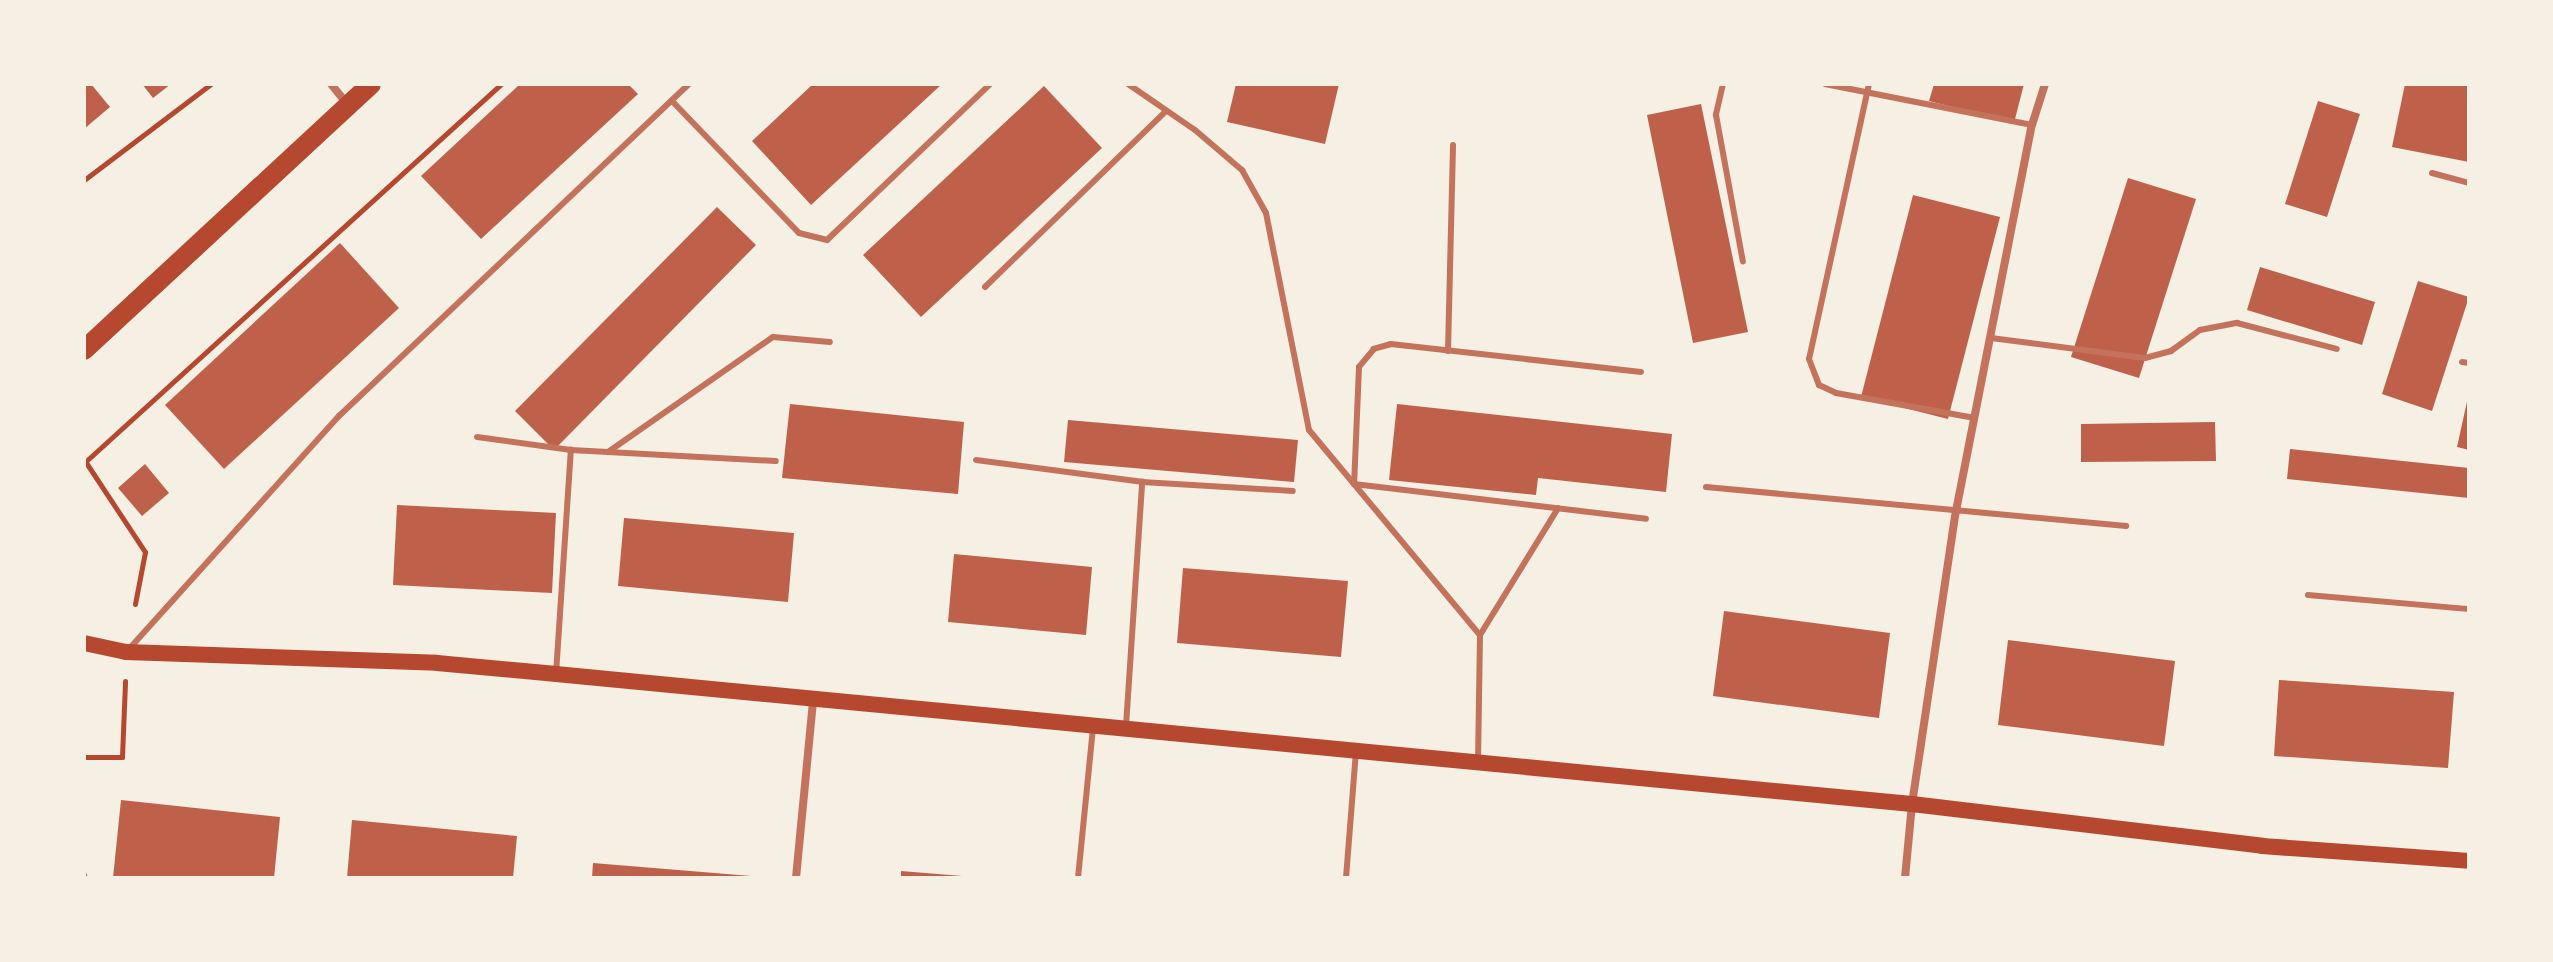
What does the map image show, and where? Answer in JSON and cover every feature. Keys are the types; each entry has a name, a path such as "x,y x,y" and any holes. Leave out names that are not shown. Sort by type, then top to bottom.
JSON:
{"main road":[{"path":"84,350 371,84"},
{"path":"84,643 126,652 437,663 1912,804 2262,846 2469,861"}],"street":[{"path":"331,84 348,105"},
{"path":"1905,878 1912,804 1956,511 2032,125 2045,84"},
{"path":"796,878 813,700"}],"lane":[{"path":"126,652 339,416 689,84"},
{"path":"672,101 799,233 827,240 990,84"},
{"path":"1128,84 1242,170 1266,213 1309,430 1480,635"},
{"path":"1723,84 1716,115 1743,262"},
{"path":"1825,84 1868,88 2032,125"},
{"path":"1868,88 1809,359 1819,385 1836,393 1975,418"},
{"path":"985,287 1166,111"},
{"path":"1448,351 1453,145"},
{"path":"2432,173 2469,183"},
{"path":"1991,338 2145,358 2171,351 2200,330 2237,323 2337,349"},
{"path":"608,452 773,337 830,342"},
{"path":"1354,484 1359,367 1374,349 1391,344 1641,372"},
{"path":"477,437 571,450 776,461"},
{"path":"556,674 571,450"},
{"path":"976,460 1142,482 1293,491"},
{"path":"1126,730 1142,482"},
{"path":"1354,484 1646,519"},
{"path":"1706,487 2126,526"},
{"path":"1478,763 1480,635 1558,508"},
{"path":"2308,595 2469,609"},
{"path":"1078,878 1093,727"},
{"path":"1346,878 1356,751"}],"path":[{"path":"84,180 211,84"},
{"path":"145,552 85,461 501,84"},
{"path":"84,757 122,757"}],"building":[{"path":"84,84 91,84 110,107 84,129"},
{"path":"142,84 171,84 153,98"},
{"path":"520,84 628,84 638,94 481,239 421,176"},
{"path":"813,84 942,84 811,205 752,141"},
{"path":"1236,84 1339,84 1325,144 1227,122"},
{"path":"1934,84 2024,84 2014,123 1929,101"},
{"path":"2405,84 2469,84 2469,162 2392,147"},
{"path":"1044,86 1102,148 921,317 863,255"},
{"path":"2318,101 2360,114 2327,217 2285,204"},
{"path":"1701,104 1748,332 1693,343 1647,115"},
{"path":"2128,178 2196,199 2139,378 2071,357"},
{"path":"1913,195 2000,217 1948,419 1861,397"},
{"path":"717,207 756,245 554,450 515,411"},
{"path":"340,243 399,308 224,469 165,405"},
{"path":"2260,267 2375,302 2362,345 2247,310"},
{"path":"2418,281 2469,297 2432,411 2382,394"},
{"path":"2469,397 2469,450 2457,447"},
{"path":"790,404 964,422 958,494 782,478"},
{"path":"1397,404 1672,434 1666,492 1538,478 1536,495 1389,480"},
{"path":"1068,420 1298,440 1294,482 1064,462"},
{"path":"2215,422 2216,461 2081,462 2081,424"},
{"path":"2290,449 2469,468 2469,498 2287,479"},
{"path":"145,464 169,493 142,516 118,488"},
{"path":"397,505 556,513 552,593 393,585"},
{"path":"624,518 794,533 788,602 618,586"},
{"path":"954,554 1092,567 1086,635 948,622"},
{"path":"1183,568 1348,581 1341,657 1177,643"},
{"path":"1724,611 1890,633 1879,718 1713,696"},
{"path":"2008,640 2175,661 2164,746 1998,725"},
{"path":"2279,680 2454,692 2448,768 2274,756"},
{"path":"121,800 280,817 274,878 113,878"},
{"path":"352,820 517,836 513,878 347,878"},
{"path":"593,863 751,876 751,878 592,878"},
{"path":"901,871 962,876 962,878 901,878"}]}
